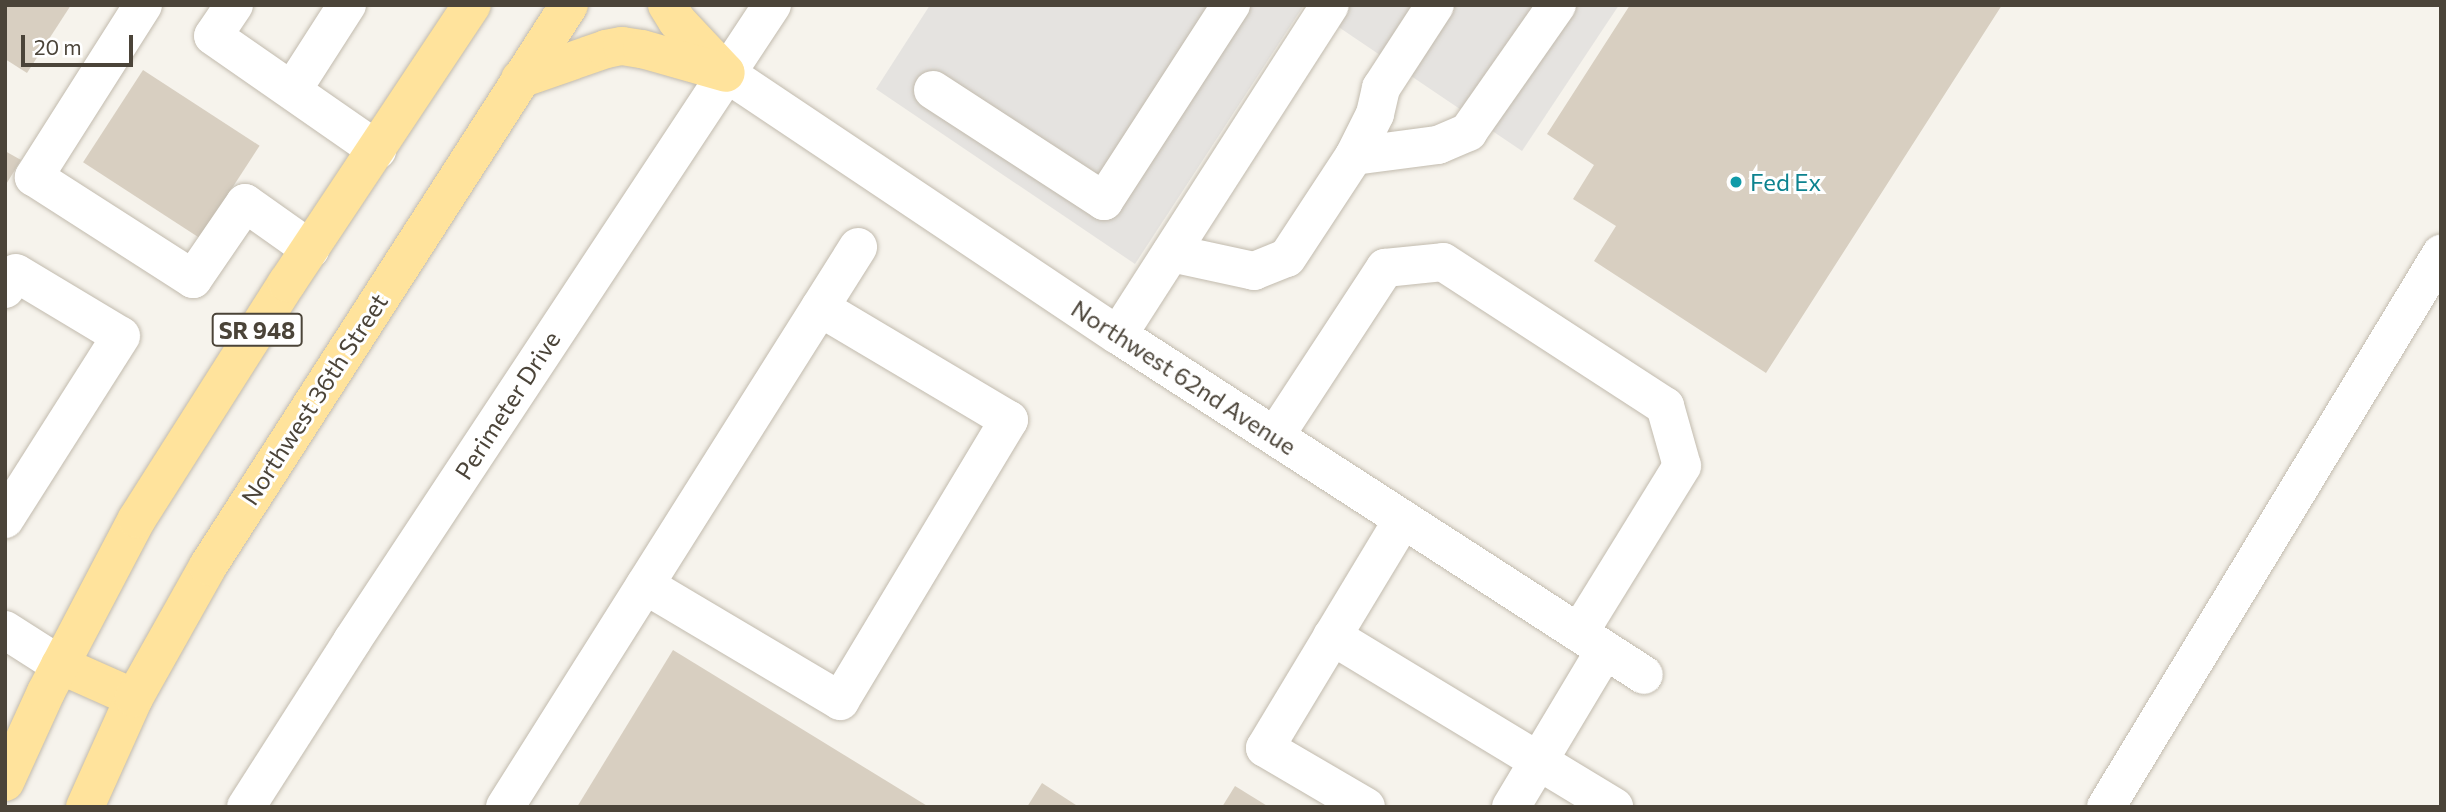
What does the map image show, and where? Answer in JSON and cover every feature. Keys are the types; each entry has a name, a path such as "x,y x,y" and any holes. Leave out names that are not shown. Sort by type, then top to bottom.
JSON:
{"main road":[{"name":"SR 948","path":"5,782 60,665 137,520 310,250 472,5"},
{"name":"Northwest 36th Street","path":"85,807 134,698 208,566 569,5"},
{"path":"667,5 677,21 726,73"},
{"path":"520,79 622,46 642,49 726,73"},
{"path":"60,665 134,698"}],"street":[{"path":"143,5 34,177 193,279 244,203 310,250"},
{"path":"234,5 213,36 293,89 377,150"},
{"path":"293,89 347,5"},
{"name":"Perimeter Drive","path":"246,807 352,640 772,5"},
{"path":"933,90 1104,201 1231,5"},
{"path":"1118,335 1330,5"},
{"path":"1171,253 1254,271 1287,258 1354,156 1375,114 1381,88 1435,5"},
{"path":"1354,156 1437,145 1468,132 1557,5"},
{"name":"Northwest 62nd Avenue","path":"726,73 1118,335 1644,675"},
{"path":"505,807 858,247"},
{"path":"2106,807 2441,254"},
{"path":"1275,436 1385,268 1443,262 1665,406 1682,466 1592,642 1539,761 1511,807"},
{"path":"5,289 16,273 121,336 5,519"},
{"path":"645,585 840,701 1009,421 820,308"},
{"path":"1366,807 1265,748 1403,519"},
{"path":"5,630 60,665"},
{"path":"1332,636 1614,807"}],"shaded area":[{"path":"930,5 1304,5 1135,264 876,89"},
{"path":"1306,5 1619,5 1522,151"}],"building":[{"path":"5,5 71,5 27,73 5,59"},
{"name":"Fed Ex","path":"1630,5 2002,5 1766,373 1594,261 1616,226 1573,199 1594,165 1547,134"},
{"path":"143,70 260,146 200,238 83,162"},
{"path":"5,151 21,160 5,186"},
{"path":"673,650 929,807 577,807"},
{"path":"1042,783 1079,807 1027,807"},
{"path":"1235,786 1269,807 1222,807"}],"place":[{"name":"Fed Ex","path":"1736,182"}]}
